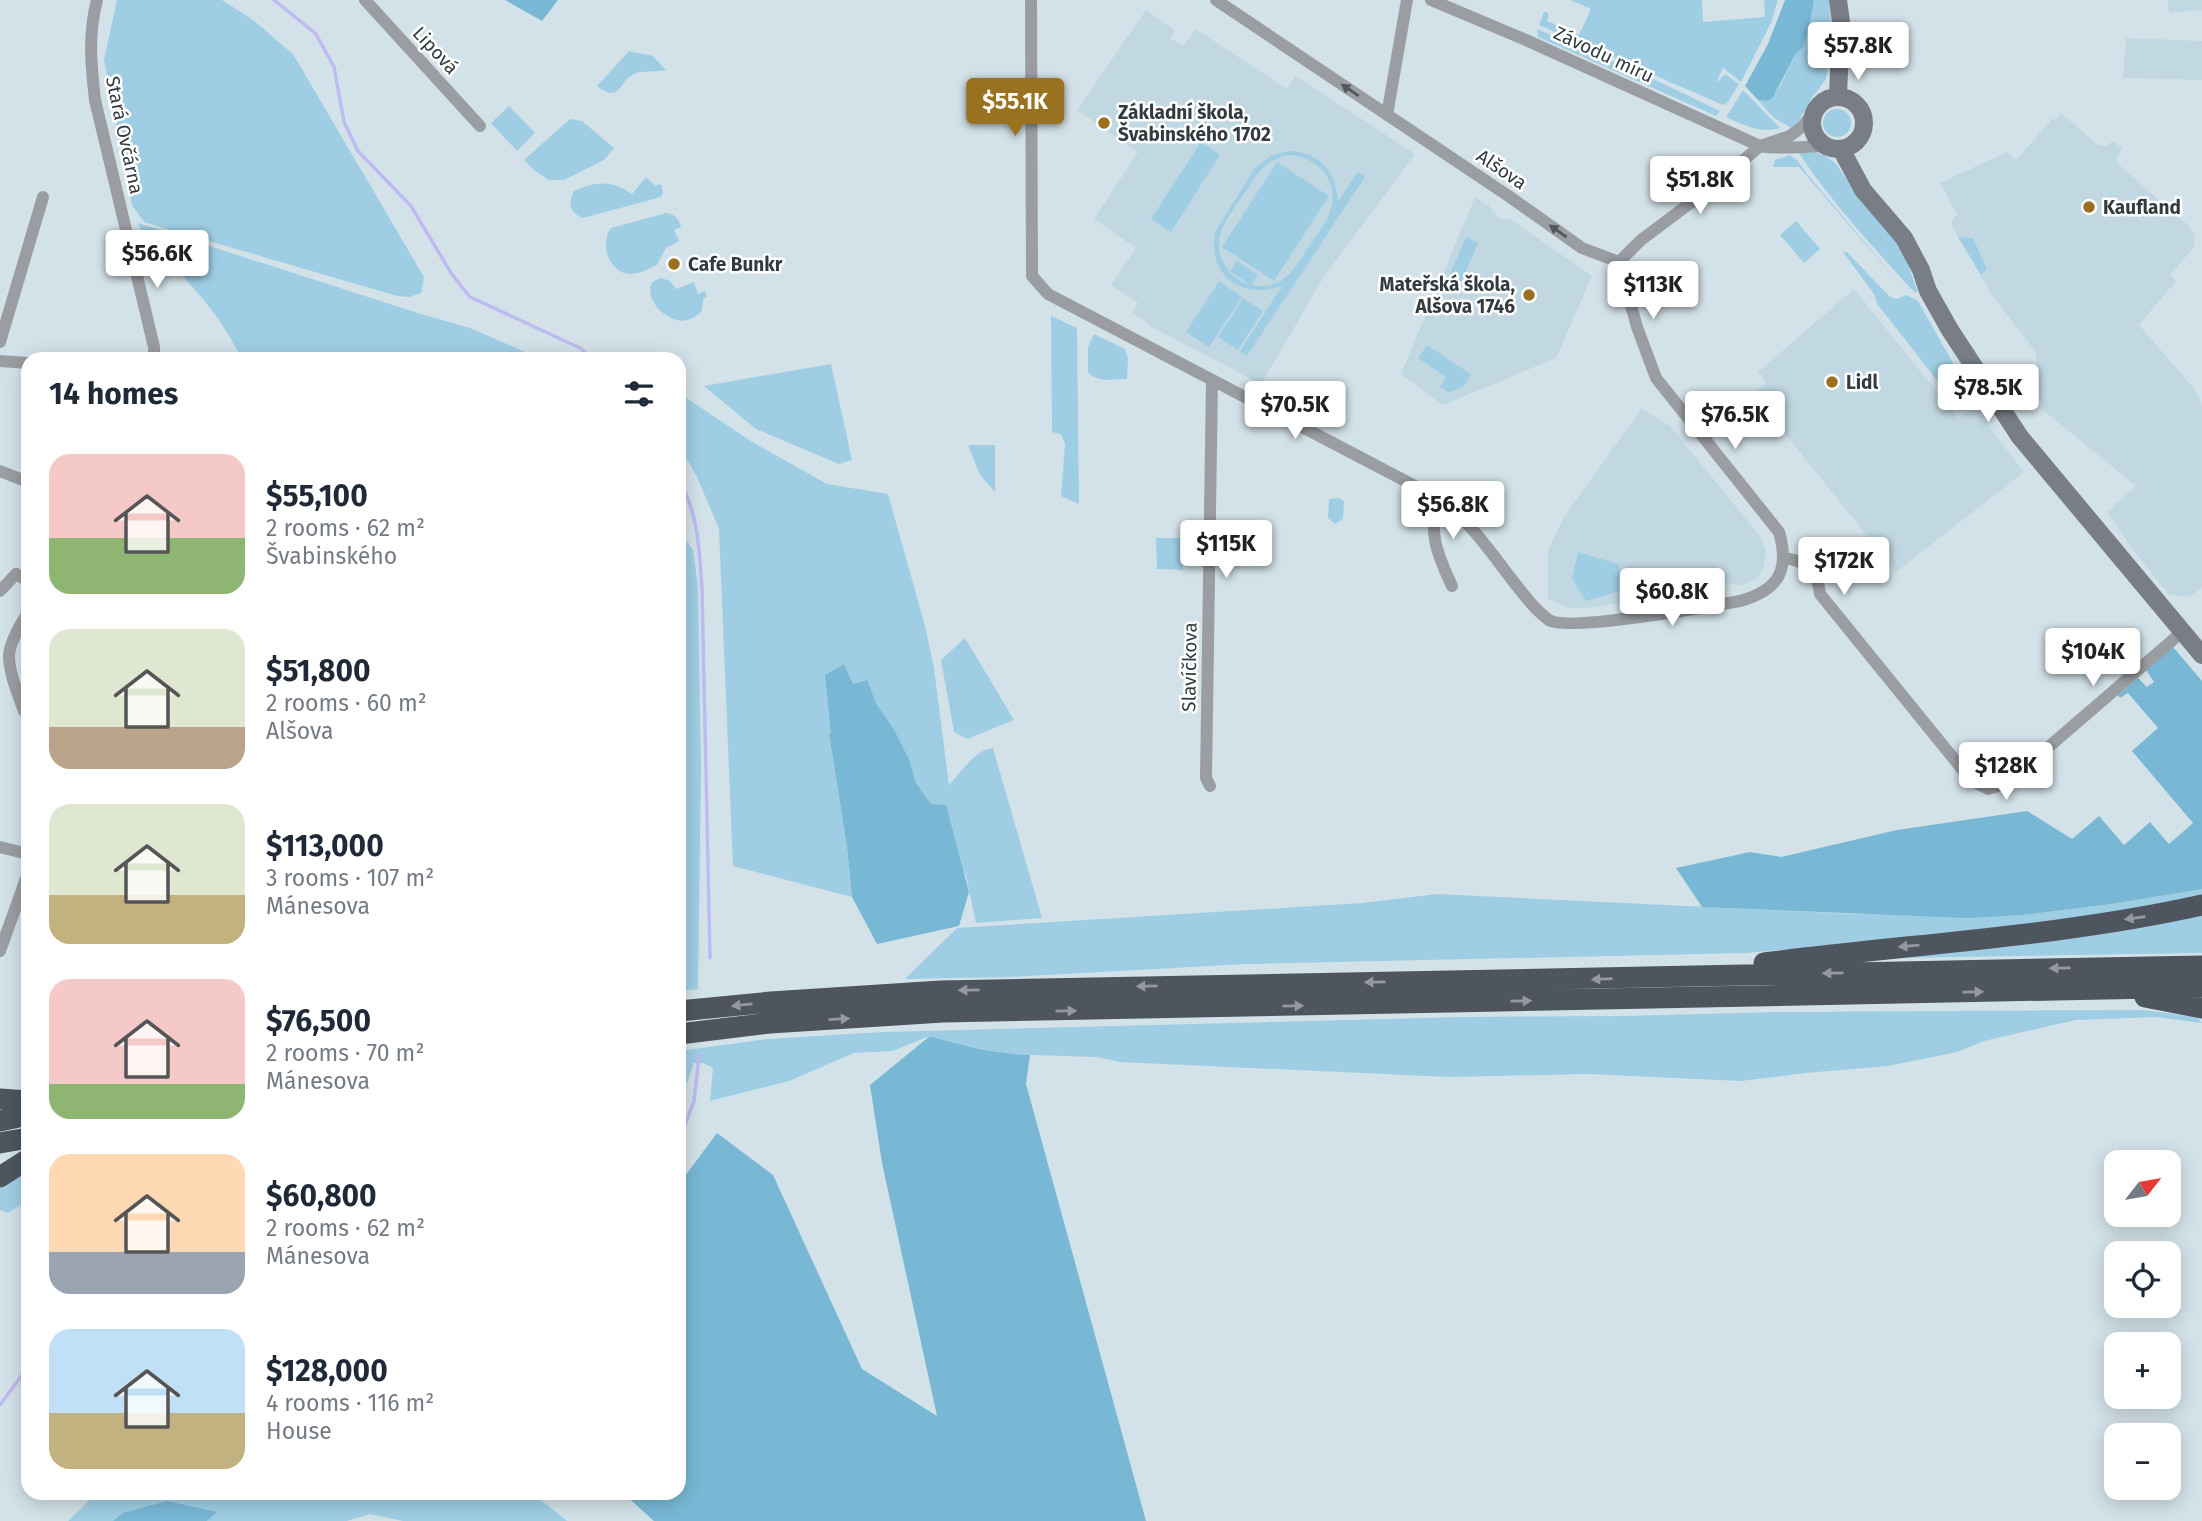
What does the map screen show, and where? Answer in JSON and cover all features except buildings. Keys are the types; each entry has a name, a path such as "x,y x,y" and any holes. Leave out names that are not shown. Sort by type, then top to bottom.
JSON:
{"highway":[{"path":"1670,976 1825,955 1967,941 2136,918 2202,905"},
{"path":"686,1010 941,991 2202,965"},
{"path":"686,1033 771,1023 943,1012 2202,987"},
{"path":"2108,989 2202,1008"},
{"path":"0,1099 21,1100"},
{"path":"0,1121 21,1116"},
{"path":"0,1143 21,1139"},
{"path":"0,1177 21,1163"}],"street":[{"name":"Stará Ovčárna","path":"97,0 90,59 95,100 154,352"},
{"name":"Lipová","path":"365,0 480,126"},
{"path":"1031,0 1032,276 1048,294 1438,498 1454,509 1468,524 1528,600 1551,622 1563,624 1598,622 1729,603 1754,597 1778,579 1784,558 1779,532 1656,377 1637,327 1619,262 1641,240 1717,183 1760,146 1790,136 1803,126 1813,113 1823,101 1838,96 1854,102 1863,117 1861,134 1849,146 1833,148 1819,142 1812,128 1813,113"},
{"name":"Alšova","path":"1216,0 1581,248 1619,262"},
{"path":"1387,115 1408,0"},
{"name":"Závodu míru","path":"1431,0 1760,146 1777,149 1793,146 1833,148"},
{"path":"1838,0 1841,22 1838,96"},
{"path":"1833,148 1863,190 1904,238 1921,270 1928,291 1950,330 2013,426 2202,655"},
{"path":"0,342 43,197"},
{"path":"0,361 21,362"},
{"name":"Slavíčkova","path":"1210,786 1206,778 1212,380"},
{"path":"0,471 21,479"},
{"path":"1438,498 1433,518 1433,534 1452,586"},
{"path":"1784,558 1798,559 1807,565 1818,580 1820,594 1886,676 1971,780 1988,789 1996,788 2023,768 2182,632"},
{"path":"0,591 16,574 21,577"},
{"path":"21,624 9,653 21,702"},
{"path":"0,847 21,852"},
{"path":"0,951 21,892"}],"shaded area":[{"path":"117,0 222,0 253,20 293,54 424,277 421,293 409,297 397,296 144,222 132,205 104,60"},
{"path":"505,0 558,0 542,21"},
{"path":"1570,0 1702,0 1703,22 1765,17 1764,0 1778,0 1771,23 1741,82 1723,68 1716,83 1725,74 1739,84 1728,102 1723,105 1539,25 1544,12 1547,12 1547,21 1579,35 1591,9"},
{"path":"1785,0 1814,0 1809,29 1803,47 1795,55 1773,97 1768,101 1758,100 1745,86 1768,44"},
{"path":"1814,0 1829,0 1832,34 1826,79 1792,128 1774,118 1758,100 1768,101 1779,88 1795,55 1803,47"},
{"path":"2168,0 2202,0 2202,10 2169,13"},
{"path":"1146,10 1175,30 1170,38 1183,46 1196,29 1287,89 1296,76 1415,154 1323,278 1262,383 1148,325 1132,313 1138,303 1111,285 1136,248 1094,219 1138,152 1077,110"},
{"path":"1537,29 1645,75 1720,111 1716,116 1538,37"},
{"path":"2126,38 2202,41 2202,80 2123,78"},
{"path":"629,51 653,56 666,70 636,73 611,93 597,86"},
{"path":"1743,90 1780,128 1759,129 1726,117"},
{"path":"509,106 535,133 517,151 491,123"},
{"path":"1837,109 1847,113 1851,123 1847,133 1837,137 1827,133 1823,123 1827,113"},
{"path":"2061,113 2098,145 2107,146 2113,141 2122,148 2116,158 2119,165 2190,227 2195,236 2194,247 2170,275 2176,281 2139,325 2196,391 2202,405 2202,587 2189,597 2169,595 2107,512 2136,486 2043,410 2036,383 2035,351 1990,292 1952,226 1952,220 1957,214 1940,183 2007,152 2016,160 2053,118 2055,120"},
{"path":"570,119 582,121 614,148 604,160 564,180 549,180 524,160"},
{"path":"1201,142 1220,155 1171,232 1151,219"},
{"path":"1797,150 1826,156 1837,165 1855,192 1901,246 1918,292 1915,293 1853,224"},
{"path":"1288,151 1316,159 1324,165 1334,181 1338,201 1358,172 1365,177 1247,356 1240,351 1282,286 1254,290 1230,281 1216,261 1215,232 1255,168 1270,156","holes":["1299,156 1317,165 1329,180 1333,200 1328,216 1294,269 1276,283 1252,285 1258,275 1237,261 1230,271 1250,285 1234,276 1223,263 1219,247 1222,229 1251,183 1266,165 1279,157"]},
{"path":"1790,155 1905,290 1799,167 1773,167 1775,160"},
{"path":"1277,162 1329,196 1274,281 1222,247"},
{"path":"646,177 656,186 662,186 661,197 583,218 572,210 571,199 574,191 590,185 611,184 632,194"},
{"path":"1475,197 1489,206 1498,218 1510,219 1592,276 1556,358 1443,405 1401,374"},
{"path":"666,213 679,222 681,227 674,230 679,241 666,248 657,265 648,270 631,274 617,269 608,257 606,249 611,228"},
{"path":"1796,221 1820,249 1804,263 1780,235"},
{"path":"138,223 470,328 525,352 238,352 211,309 144,236"},
{"path":"1466,237 1478,243 1461,282 1449,276"},
{"path":"1958,237 1973,238 1987,269 1981,275"},
{"path":"1843,252 1847,252 1890,297 1897,299 1906,295 1918,301 1970,393 1969,401 1961,411 1878,305 1874,294"},
{"path":"661,278 670,281 676,289 694,282 698,294 705,291 707,297 703,299 702,311 693,318 680,321 659,310 650,289 652,282"},
{"path":"1219,281 1242,297 1209,347 1186,332"},
{"path":"1854,289 1959,419 1974,407 2024,472 1896,572 1753,394 1766,383 1758,372"},
{"path":"1243,298 1263,311 1238,350 1218,337"},
{"path":"1051,316 1077,328 1079,504 1061,496 1065,444 1061,434 1052,432"},
{"path":"1094,334 1125,349 1128,359 1127,379 1100,379 1088,372 1088,347"},
{"path":"1427,345 1471,374 1464,386 1449,393 1440,387 1446,377 1418,358"},
{"path":"831,364 852,460 839,464 756,429 704,386"},
{"path":"686,398 754,443 827,484 888,494 934,668 949,785 974,757 993,748 1042,918 976,923 966,876 931,804 916,783 909,759 895,731 876,703 866,680 853,684 829,734 852,897 733,866 719,529 686,457"},
{"path":"1642,408 1670,426 1760,536 1766,551 1764,567 1757,579 1739,586 1722,584 1720,589 1586,608 1569,608 1556,603 1548,598 1548,550 1564,517"},
{"path":"968,445 995,445 995,492 980,475"},
{"path":"1339,498 1344,501 1343,519 1335,524 1328,518 1329,499"},
{"path":"1156,538 1183,538 1183,570 1157,569"},
{"path":"686,540 693,550 698,587 701,764 698,989 686,990"},
{"path":"1578,552 1618,564 1623,590 1586,601 1572,579"},
{"path":"965,638 1014,720 967,739 954,732 941,660"},
{"path":"2173,647 2202,681 2202,889 2023,915 1966,918 1702,907 1676,868 1750,852 1781,857 1897,830 2027,811 2072,839 2099,816 2124,845 2150,822 2169,844 2193,823 2132,751 2158,728 2128,693 2120,698 2118,695 2138,678 2147,687 2154,682 2146,670"},
{"path":"844,664 853,684 867,680 876,703 895,731 909,759 916,783 931,804 946,805 969,892 959,926 877,944 852,897 829,734 825,675"},
{"path":"2202,888 2202,896 2114,915 1875,942 1746,953 1246,964 1013,977 905,979 957,928 1361,903 1437,894 1854,914 2023,915 2111,904"},
{"path":"2202,910 2202,953 1898,958"},
{"path":"2144,1010 2197,1017 2202,1023 2157,1017 2076,1020 1984,1041 1957,1052 1888,1066 1741,1081 1588,1074 1449,1077 1120,1062 1096,1057 1004,1054 930,1036 893,1051 854,1053 789,1081 710,1101 713,1068 703,1063 694,1063 686,1083 686,1050 768,1039 882,1032 1777,1012"},
{"path":"930,1036 979,1049 1030,1055 1026,1084 1146,1521 654,1521 631,1500 686,1500 686,1175 717,1133 773,1175 862,1369 937,1416 882,1163 870,1085"},
{"path":"21,1172 21,1205 8,1213 0,1210 0,1186"},
{"path":"90,1500 541,1500 567,1521 403,1521 370,1514 347,1521 207,1521 216,1512 113,1521 68,1521"},
{"path":"167,1501 217,1512 207,1521 113,1521 123,1513"}],"waterway":[{"path":"274,0 316,34 334,67 344,122 358,151 411,206 451,273 470,297 585,352"},
{"path":"686,494 699,547 702,588 710,958"},
{"path":"686,1122 694,1101 699,1056"},
{"path":"0,1405 21,1376"}],"place":[{"name":"Základní škola, Švabinského 1702","path":"1104,123"},
{"name":"Kaufland","path":"2089,207"},
{"name":"Cafe Bunkr","path":"674,264"},
{"name":"Mateřská škola, Alšova 1746","path":"1529,295"},
{"name":"Lidl","path":"1832,382"}]}
